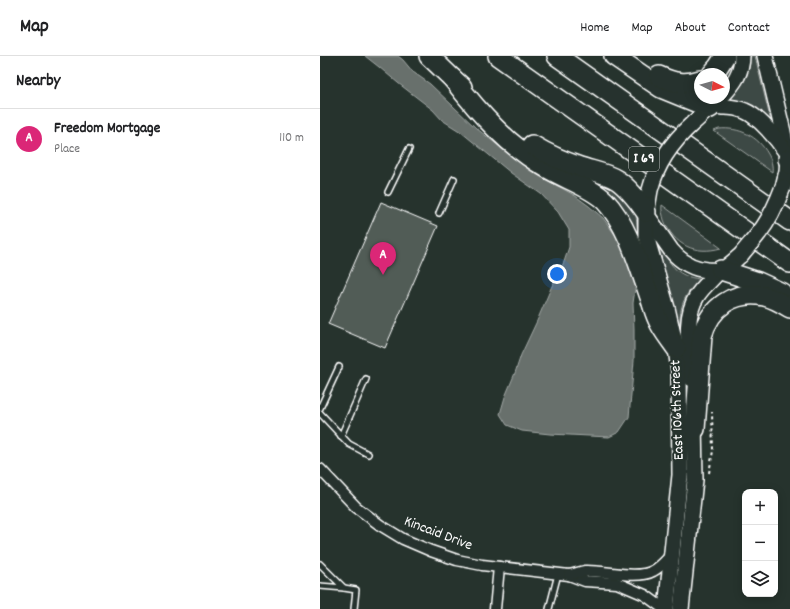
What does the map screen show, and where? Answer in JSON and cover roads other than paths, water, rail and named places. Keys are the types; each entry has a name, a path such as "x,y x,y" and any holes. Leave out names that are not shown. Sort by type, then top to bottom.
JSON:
{"highway":[{"path":"429,56 517,135 552,157 608,175 618,180 627,188 646,213"},
{"name":"I 69","path":"498,56 790,263"},
{"name":"I 69","path":"557,56 790,221"},
{"path":"614,56 661,88 694,98"},
{"path":"624,56 654,74 671,81 680,83 694,82"},
{"path":"717,68 725,56"},
{"path":"453,79 467,98 516,147 547,169 592,191 605,202 618,218 631,244 658,321 676,348"},
{"path":"721,270 758,282 774,289 790,299"},
{"path":"695,429 702,336 709,318 726,302 737,297 747,295 765,296 790,308"}],"main road":[{"path":"730,86 738,76 742,56"},
{"path":"765,56 788,159"},
{"name":"East 106th Street","path":"665,609 680,475 679,371 676,348 663,294 646,236 646,213 650,190 655,176 667,153 680,136 715,104"},
{"path":"715,104 740,109 752,115 776,139 788,159"},
{"name":"East 106th Street","path":"681,609 695,480 695,429 688,328 689,315 698,295 721,270 741,255 766,224 772,214 783,187 788,159"},
{"path":"646,213 670,250 686,264 697,269 721,270"}],"street":[{"name":"Kincaid Drive","path":"320,469 356,507 380,525 403,539 431,551 457,560 482,565 569,575 585,581 617,583 645,595 665,609"},
{"name":"Kincaid Drive","path":"569,575 583,571 645,574 658,568 672,554"},
{"path":"495,609 500,567"}],"lane":[{"path":"388,192 409,149"},
{"path":"439,214 454,179"},
{"path":"320,408 338,367"},
{"path":"341,436 366,379"},
{"path":"320,414 349,444 368,454"},
{"path":"320,564 344,588"},
{"path":"550,609 558,574"},
{"path":"320,586 356,590 354,609"}],"place":[{"name":"Freedom Mortgage","path":"383,275"}]}
